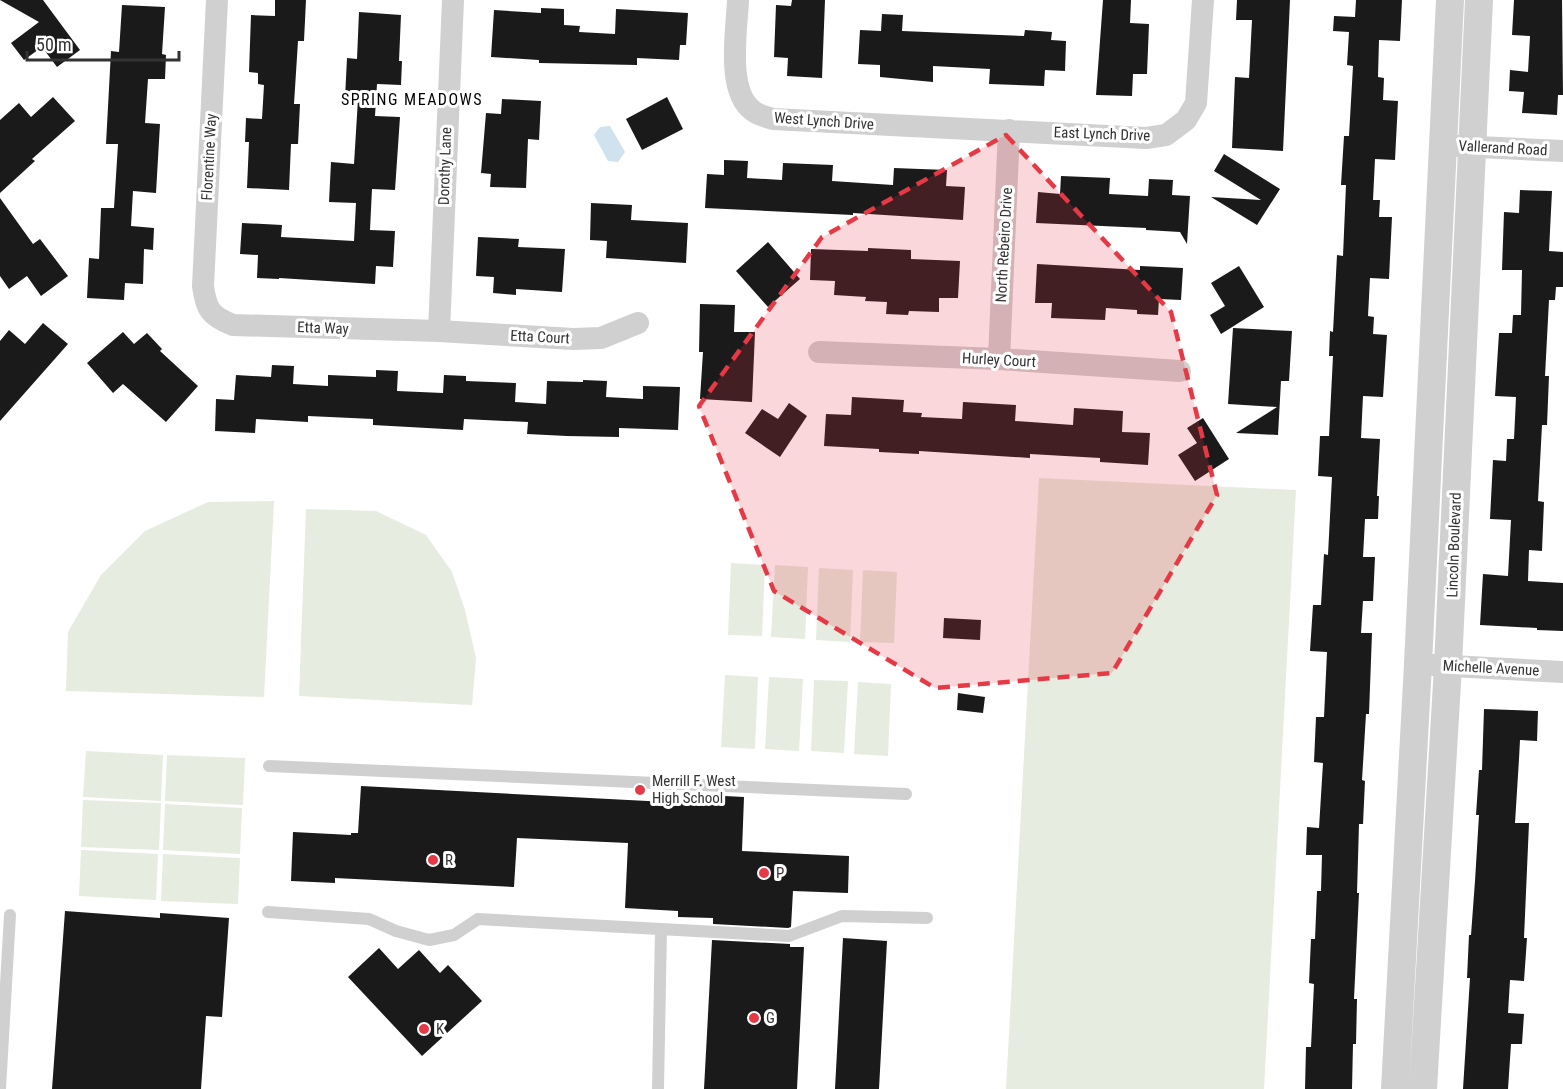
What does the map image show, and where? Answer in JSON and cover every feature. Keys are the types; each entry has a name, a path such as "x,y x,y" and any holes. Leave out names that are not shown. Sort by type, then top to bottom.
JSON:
{"street":[{"name":"Florentine Way","path":"211,313 206,304 203,286 217,0"},
{"name":"Dorothy Lane","path":"439,331 453,0"},
{"name":"Lincoln Boulevard","path":"1423,1089 1448,666 1457,146 1450,0"},
{"name":"Lincoln Boulevard","path":"1395,1089 1419,664 1457,146 1479,0"},
{"name":"West Lynch Drive","path":"738,1 735,69 742,98 752,111 773,120 1009,130"},
{"name":"East Lynch Drive","path":"1009,130 1146,138 1166,135 1186,120 1196,103 1203,6"},
{"name":"North Rebeiro Drive","path":"999,359 1009,130"},
{"name":"Vallerand Road","path":"1457,146 1563,151"},
{"name":"Etta Way","path":"211,313 233,325 439,331"},
{"name":"Etta Court","path":"439,331 573,339 601,338 638,323"},
{"name":"Hurley Court","path":"819,352 999,359 1180,370"},
{"name":"Michelle Avenue","path":"1419,664 1563,672"}],"lane":[{"path":"269,766 906,794"},
{"path":"268,912 369,919 396,932 429,940 454,935 478,919 789,936 842,916 927,918"},
{"path":"0,1089 10,915"},
{"path":"658,1089 661,929"}],"highlighted area":[{"path":"1006,135 1171,312 1217,495 1112,673 935,688 774,591 699,406 822,237"}],"shaded area":[{"path":"1039,478 1296,490 1264,1089 1006,1089"},
{"path":"274,501 264,697 66,691 68,632 101,575 145,531 208,502"},
{"path":"306,509 376,511 426,535 452,572 465,610 476,658 472,705 299,696"},
{"path":"731,563 765,565 762,636 728,635"},
{"path":"775,565 808,567 805,639 771,637"},
{"path":"819,568 853,570 850,642 816,640"},
{"path":"863,570 897,572 894,643 860,642"},
{"path":"725,675 758,677 755,749 721,747"},
{"path":"769,677 803,679 799,751 765,749"},
{"path":"814,680 848,681 844,753 811,751"},
{"path":"858,682 891,684 888,756 854,754"},
{"path":"86,751 163,755 161,801 83,797"},
{"path":"167,755 245,758 243,805 165,801"},
{"path":"83,800 161,803 159,850 81,847"},
{"path":"165,804 242,808 240,854 163,850"},
{"path":"81,850 158,854 156,900 79,896"},
{"path":"163,854 240,858 238,904 161,901"}],"water":[{"path":"610,126 625,152 618,162 608,161 594,135 600,127"}],"building":[{"path":"0,0 43,0 80,50 57,67 42,47 24,60 11,43 39,22"},
{"path":"275,0 306,0 304,41 298,41 294,104 300,104 298,144 291,144 289,190 247,188 249,142 245,142 246,118 262,119 264,85 258,84 258,73 249,72 251,15 275,16"},
{"path":"792,0 825,0 822,78 787,76 788,58 774,57 776,5 791,6"},
{"path":"1103,0 1131,0 1130,23 1149,24 1147,74 1133,74 1132,96 1096,95"},
{"path":"1237,0 1290,0 1283,151 1232,148 1235,77 1249,78 1252,20 1236,20"},
{"path":"1356,0 1402,0 1400,41 1379,40 1378,77 1384,78 1383,100 1398,101 1395,160 1375,159 1373,200 1380,200 1379,217 1392,217 1389,279 1370,278 1368,316 1374,317 1373,334 1387,335 1383,397 1363,396 1361,438 1380,439 1378,519 1365,519 1363,557 1375,557 1373,601 1363,601 1361,633 1372,633 1369,714 1366,714 1362,780 1365,781 1363,824 1359,824 1357,893 1359,893 1354,999 1357,999 1356,1044 1353,1044 1352,1089 1305,1089 1306,1047 1311,1047 1314,984 1309,983 1311,939 1315,939 1317,891 1321,891 1322,855 1306,855 1307,827 1319,828 1323,763 1314,762 1316,717 1324,717 1327,652 1310,651 1313,605 1321,605 1324,554 1328,555 1332,477 1318,476 1320,436 1329,436 1333,356 1329,356 1330,331 1333,332 1337,255 1343,256 1346,185 1341,185 1344,136 1349,136 1353,66 1347,65 1349,32 1333,31 1334,16 1355,17"},
{"path":"1514,0 1562,0 1563,95 1558,95 1557,115 1522,113 1524,92 1509,91 1510,70 1528,72 1530,36 1512,35"},
{"path":"122,5 165,7 162,54 166,55 165,79 148,79 145,123 160,124 156,193 133,191 131,226 154,228 153,250 144,249 143,284 125,283 124,300 87,298 89,258 99,259 101,208 114,208 118,144 106,144 111,51 119,52"},
{"path":"541,8 564,9 564,25 580,26 579,32 615,34 616,9 688,13 686,45 680,45 679,60 637,58 637,65 539,63 539,60 491,57 494,10 541,13"},
{"path":"359,12 401,15 399,61 402,61 401,85 377,84 375,116 400,117 395,190 372,189 370,230 395,231 393,267 376,266 375,284 257,278 258,255 240,254 242,223 282,225 281,237 354,241 356,203 329,202 331,162 354,164 358,99 345,98 347,58 357,59"},
{"path":"882,14 903,15 902,31 1024,36 1025,30 1052,32 1051,40 1066,41 1065,71 1045,70 1044,86 989,84 990,69 933,66 933,82 880,77 880,65 858,64 860,30 881,31"},
{"path":"53,97 75,121 32,159 35,161 0,193 0,120 19,103 31,117"},
{"path":"667,97 683,129 642,150 626,119"},
{"path":"502,99 541,101 539,140 528,139 526,188 490,187 491,174 481,173 486,113 501,114"},
{"path":"1224,154 1280,189 1257,225 1211,197 1261,200 1214,171"},
{"path":"724,160 748,161 747,178 782,180 783,163 833,165 832,181 893,185 894,168 947,170 946,186 965,187 963,220 853,213 853,215 705,208 707,174 724,175"},
{"path":"1061,176 1110,178 1109,194 1148,196 1149,179 1173,180 1172,195 1190,196 1187,244 1180,232 1146,230 1146,228 1036,223 1038,192 1060,194"},
{"path":"1520,190 1552,191 1549,251 1563,252 1563,287 1556,287 1555,300 1549,300 1545,376 1549,376 1547,425 1542,425 1538,501 1544,502 1542,551 1529,550 1528,581 1563,583 1563,631 1480,625 1483,574 1508,576 1511,520 1490,519 1493,460 1506,461 1507,439 1514,439 1516,397 1495,396 1499,333 1512,333 1513,315 1521,315 1522,270 1502,270 1504,212 1519,213"},
{"path":"0,198 33,244 40,239 68,276 41,296 27,276 9,289 0,276"},
{"path":"591,203 632,205 631,220 688,223 686,263 606,258 607,241 590,240"},
{"path":"478,237 519,239 518,247 565,249 562,292 516,289 516,295 493,293 494,277 476,276"},
{"path":"768,242 800,279 768,307 736,271"},
{"path":"868,248 911,250 911,259 960,261 958,298 939,298 939,312 909,311 908,315 886,314 887,302 865,301 866,297 834,295 835,281 810,280 811,249 868,251"},
{"path":"1037,264 1140,270 1140,266 1183,268 1181,300 1159,299 1158,315 1137,314 1137,310 1106,308 1105,320 1051,318 1052,303 1035,303"},
{"path":"1239,266 1264,307 1221,334 1210,315 1225,306 1211,283"},
{"path":"700,304 735,305 734,332 755,332 752,402 700,399 703,352 699,352"},
{"path":"43,323 68,344 0,421 0,341 9,330 25,344"},
{"path":"1233,328 1292,331 1289,381 1281,381 1278,435 1236,433 1277,407 1228,404"},
{"path":"123,332 134,344 147,333 162,349 160,351 198,386 166,422 123,384 113,393 87,363"},
{"path":"272,365 294,366 293,384 328,386 328,375 376,377 376,370 398,371 397,391 443,393 444,375 466,376 466,381 516,383 515,402 546,404 547,381 607,381 606,397 643,399 643,386 680,387 678,430 619,428 619,437 567,436 527,434 528,422 464,419 463,430 373,425 373,419 308,416 308,422 256,419 255,433 215,431 216,399 234,400 236,375 271,377"},
{"path":"852,397 904,400 903,412 922,413 921,417 962,419 963,402 1016,405 1015,421 1073,425 1074,408 1123,411 1122,432 1150,433 1148,465 1100,462 1100,458 1030,454 1030,458 919,451 919,454 824,446 826,414 851,415"},
{"path":"789,403 807,416 780,457 745,433 762,409 778,419"},
{"path":"1203,418 1229,459 1195,481 1178,455 1197,443 1187,428"},
{"path":"944,618 981,620 980,640 943,638"},
{"path":"958,693 985,697 983,713 957,710"},
{"path":"1484,709 1538,711 1537,741 1520,740 1515,823 1529,823 1524,938 1527,938 1524,981 1510,980 1508,1013 1524,1014 1522,1044 1511,1044 1508,1089 1463,1089 1470,978 1467,978 1469,935 1471,935 1475,881 1479,815 1476,815 1479,770 1482,770"},
{"path":"361,786 686,803 686,794 744,797 742,851 849,856 848,893 793,891 791,927 788,928 713,924 713,918 678,917 678,911 625,908 628,843 517,838 514,887 335,878 335,883 291,881 293,832 351,835 351,833 358,833"},
{"path":"65,911 160,918 160,913 229,918 222,1017 206,1016 201,1089 52,1089"},
{"path":"843,938 887,941 879,1089 835,1089"},
{"name":"G","path":"712,940 790,944 790,947 804,947 797,1089 704,1089"},
{"name":"K","path":"379,948 398,969 419,950 440,973 448,965 482,1001 422,1056 348,977"}],"place":[{"name":"Merrill F. West High School","path":"640,790"},
{"name":"R","path":"433,860"},
{"name":"P","path":"764,873"},
{"name":"G","path":"754,1018"},
{"name":"K","path":"424,1029"}],"district":[{"name":"SPRING MEADOWS","path":"412,99"}]}
